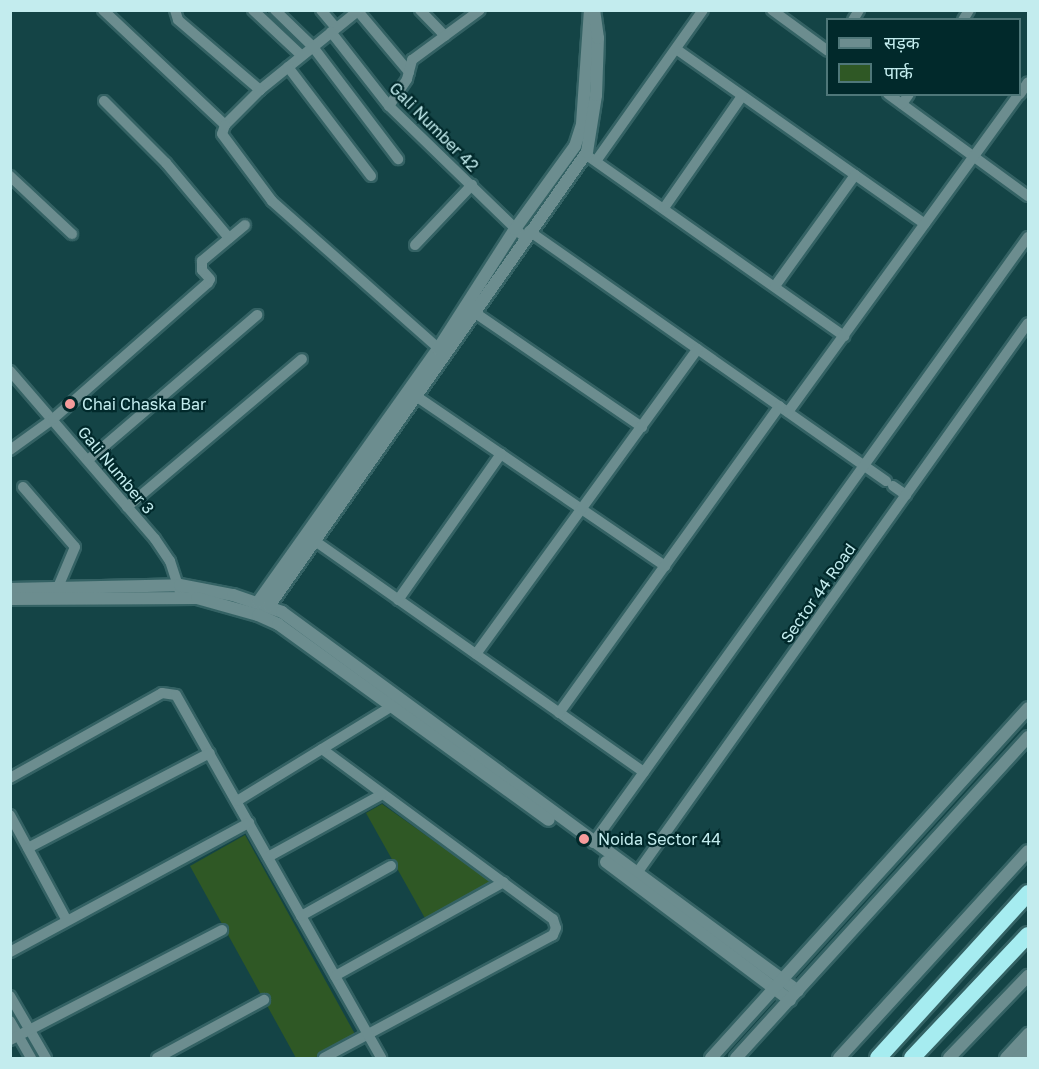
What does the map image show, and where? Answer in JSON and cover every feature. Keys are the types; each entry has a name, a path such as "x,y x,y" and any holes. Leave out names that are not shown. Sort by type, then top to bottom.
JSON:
{"highway":[{"path":"878,1059 1029,893"},
{"path":"912,1059 1029,935"}],"street":[{"path":"103,10 225,125"},
{"path":"175,10 178,20 260,90"},
{"path":"253,10 301,55"},
{"path":"275,10 313,47 398,159"},
{"name":"Gali Number 42","path":"321,10 389,106 523,232 698,349 906,495"},
{"path":"420,10 445,36"},
{"path":"459,10 467,20"},
{"path":"389,106 409,72 412,60 480,10"},
{"path":"591,157 598,38 592,10"},
{"path":"263,604 443,352 523,232 575,146 582,124 592,10"},
{"path":"523,232 591,157 676,50 704,10"},
{"path":"772,10 826,50"},
{"path":"409,72 358,11 260,90 225,125 223,138 272,201 443,352"},
{"path":"676,50 925,224"},
{"path":"288,66 370,176"},
{"path":"664,208 742,96"},
{"path":"891,96 1029,196"},
{"path":"902,104 908,96"},
{"path":"559,712 665,566 784,409 844,336 1018,96"},
{"path":"104,101 166,163 229,238"},
{"path":"591,157 844,336"},
{"path":"775,286 855,175"},
{"path":"10,177 72,234"},
{"path":"415,245 472,185"},
{"path":"10,450 53,419 208,283 210,279 202,270 202,261 245,225"},
{"path":"593,843 1029,237"},
{"path":"471,309 642,427"},
{"path":"88,460 257,315"},
{"name":"Sector 44 Road","path":"634,878 1029,323"},
{"path":"476,654 698,349"},
{"path":"127,507 302,359"},
{"name":"Gali Number 3","path":"10,371 88,460 170,561 180,591"},
{"path":"412,394 665,566"},
{"path":"263,604 315,542 412,394"},
{"path":"398,600 501,454"},
{"path":"23,487 75,547 58,587"},
{"path":"315,542 644,772"},
{"path":"10,589 58,587 180,591 263,604 292,618 593,843 634,878"},
{"path":"10,599 180,591 238,608 278,624 634,878 794,996"},
{"path":"10,778 162,693 176,695 381,1059"},
{"path":"237,801 392,706"},
{"path":"711,1059 1029,708"},
{"path":"736,1059 1029,737"},
{"path":"322,749 381,795 553,919 556,928 552,935 324,1059"},
{"path":"28,848 210,753"},
{"path":"268,857 381,795"},
{"path":"10,815 68,921"},
{"path":"10,952 249,823"},
{"path":"839,1059 1029,851"},
{"path":"301,916 391,866"},
{"path":"335,976 504,882"},
{"path":"14,1038 31,1032 222,930"},
{"path":"949,1059 1029,976"},
{"path":"10,996 46,1059"},
{"path":"157,1059 264,1000"},
{"path":"10,1021 14,1038 31,1059"},
{"path":"1006,1059 1029,1034"},
{"path":"1018,1059 1029,1048"}],"green space":[{"path":"382,804 492,882 426,920 366,813"},
{"path":"245,835 356,1036 314,1058 296,1058 190,866"}],"place":[{"name":"Chai Chaska Bar","path":"70,404"},
{"name":"Noida Sector 44","path":"584,839"}]}
